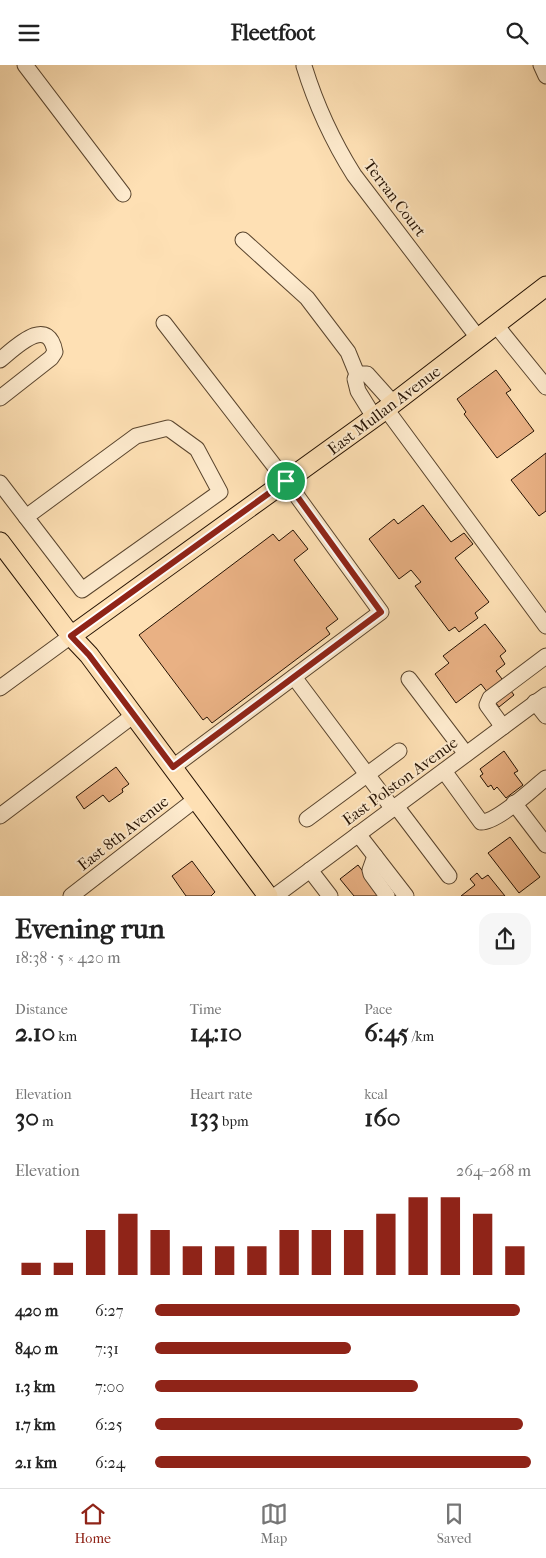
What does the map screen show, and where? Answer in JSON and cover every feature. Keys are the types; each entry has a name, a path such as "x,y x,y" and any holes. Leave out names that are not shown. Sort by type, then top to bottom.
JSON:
{"main road":[{"name":"East Mullan Avenue","path":"71,636 384,410 546,286"},
{"path":"3,551 71,636 89,655 268,895"}],"street":[{"path":"25,65 123,194"},
{"path":"541,65 546,76"},
{"name":"Terran Court","path":"304,66 314,99 326,127 342,156 479,339"},
{"path":"243,240 307,298 348,352 357,374"},
{"path":"164,323 286,481 381,612 173,767"},
{"path":"495,324 546,387"},
{"path":"0,359 34,334 43,334 51,339 54,345 55,352 51,358 0,398"},
{"path":"357,374 367,374 384,410 546,626"},
{"path":"357,374 354,379 358,391 384,410"},
{"path":"0,483 26,517 82,590 220,493 197,449 168,428 136,436 26,517"},
{"name":"East Mullan Avenue","path":"0,688 71,636"},
{"path":"503,727 487,705 487,702 546,657"},
{"path":"294,677 367,775 450,876"},
{"path":"409,679 466,754"},
{"path":"541,699 546,717"},
{"name":"East Polston Avenue","path":"275,895 541,699"},
{"path":"0,816 134,715"},
{"path":"307,819 399,751"},
{"path":"444,771 481,822 487,822 499,816 514,803 543,786"},
{"name":"East 8th Avenue","path":"72,895 196,799"},
{"path":"514,803 546,845"},
{"path":"358,834 406,895"},
{"path":"375,856 370,870 371,874 387,895"},
{"path":"310,870 330,895"}],"building":[{"path":"496,370 511,390 506,393 534,431 497,458 464,414 466,412 457,399"},
{"path":"546,453 546,511 539,516 511,480"},
{"path":"423,505 451,542 464,533 473,544 455,558 489,602 475,613 478,618 459,632 455,627 449,631 415,586 421,582 411,570 399,579 369,539 394,519 398,524"},
{"path":"293,530 308,549 294,560 338,619 326,628 330,634 212,723 207,717 203,720 139,635 273,534 279,541"},
{"path":"485,624 506,651 500,656 505,664 496,671 514,695 499,707 481,684 456,703 435,674 449,663 443,656"},
{"path":"504,751 518,771 514,773 523,785 506,798 497,787 494,790 491,785 488,787 480,776 483,774 480,769"},
{"path":"116,767 129,784 122,789 123,792 109,802 103,795 84,809 76,797"},
{"path":"510,837 540,877 519,893 488,853"},
{"path":"192,861 215,892 211,896 186,896 172,876"},
{"path":"358,865 382,896 354,896 340,879"},
{"path":"477,873 482,879 488,875 505,896 461,896 475,885 470,879"}],"route":[{"path":"286,481 381,612 173,767 89,655 71,636 286,481"}]}
